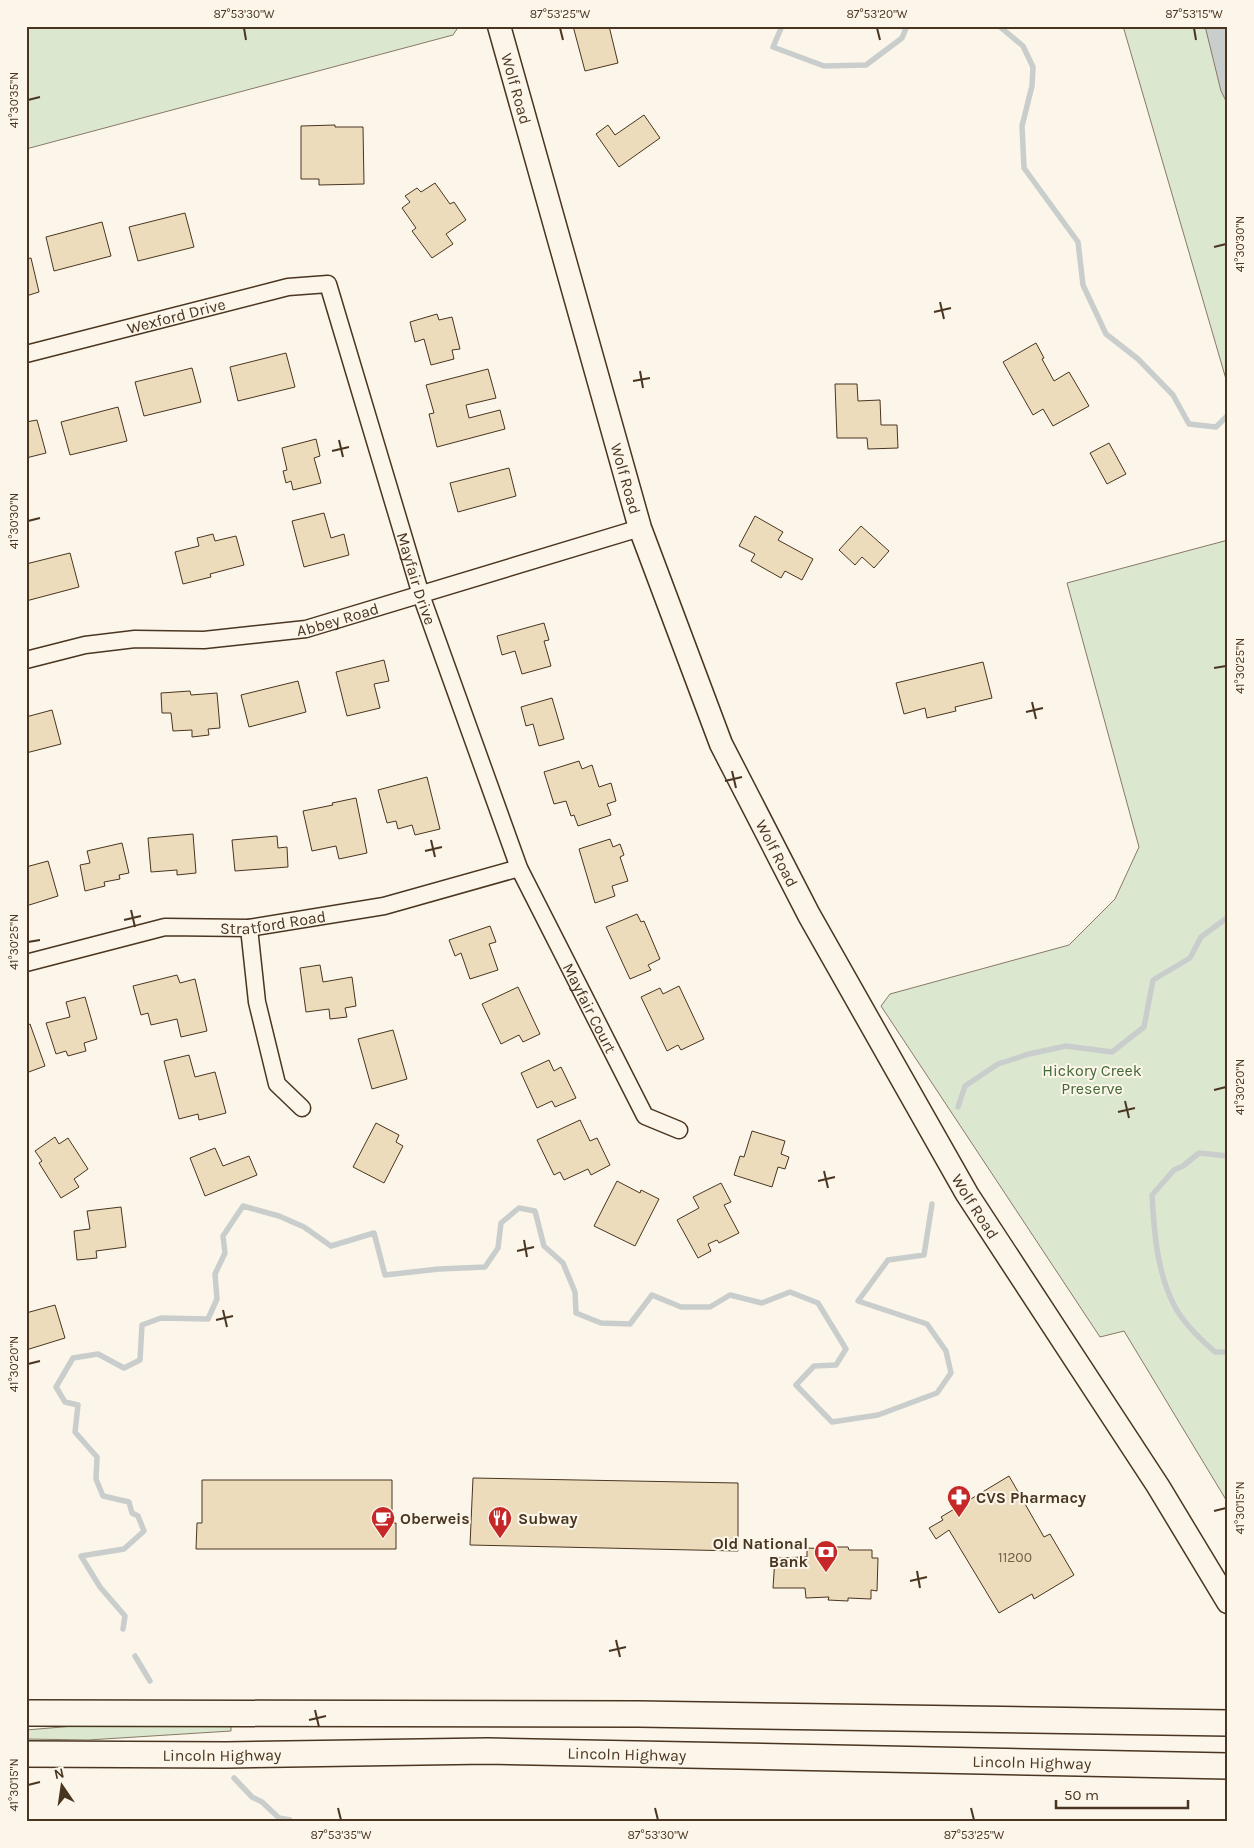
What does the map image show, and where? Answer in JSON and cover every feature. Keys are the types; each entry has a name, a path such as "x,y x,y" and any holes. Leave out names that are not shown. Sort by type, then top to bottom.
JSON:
{"main road":[{"name":"Wolf Road","path":"499,26 640,528 721,744 809,915 967,1194 1158,1486 1228,1602"},
{"path":"26,1713 639,1714 1228,1722"},
{"name":"Lincoln Highway","path":"26,1754 226,1755 488,1751 1228,1766"}],"street":[{"name":"Wexford Drive","path":"26,354 288,287 328,284"},
{"name":"Mayfair Drive","path":"328,284 422,595 519,868"},
{"name":"Abbey Road","path":"26,660 85,645 135,639 204,640 306,629 640,528"},
{"name":"Stratford Road","path":"26,963 165,927 249,928 384,906 519,868"},
{"name":"Mayfair Court","path":"519,868 646,1116 679,1130"},
{"path":"249,928 257,1002 278,1084 302,1108"}],"green space":[{"path":"26,26 459,26 453,35 26,149"},
{"path":"1123,26 1228,26 1228,386"},
{"name":"Hickory Creek Preserve","path":"1228,540 1228,1503 1124,1331 1100,1337 881,1006 890,994 1069,945 1115,899 1139,847 1067,583"},
{"path":"86,1725 231,1725 231,1731 88,1740 26,1739 26,1730"}],"shaded area":[{"path":"1205,26 1228,26 1228,105 1221,91"}],"building":[{"path":"573,26 609,26 618,63 585,71"},
{"path":"644,115 660,138 619,167 596,134 608,125 615,135"},
{"path":"335,125 335,127 363,127 364,184 319,185 319,179 301,179 301,126"},
{"path":"435,183 450,204 454,202 466,220 446,234 453,244 432,258 412,231 416,228 402,208 410,202 405,196 417,188 421,192"},
{"path":"185,213 194,247 138,261 129,227"},
{"path":"102,222 111,256 54,271 46,237"},
{"path":"31,258 39,292 26,296 26,259"},
{"path":"437,314 439,320 452,317 460,349 452,350 454,359 431,365 424,339 415,342 410,322"},
{"path":"1036,343 1054,381 1069,372 1089,406 1053,426 1043,409 1033,415 1003,362"},
{"path":"286,353 295,387 238,401 230,367"},
{"path":"192,368 201,402 144,416 135,382"},
{"path":"488,369 496,398 466,405 469,418 500,410 505,429 437,447 429,414 434,413 426,385"},
{"path":"835,384 857,384 858,401 880,400 881,425 897,425 898,448 868,449 867,438 837,438"},
{"path":"118,407 127,441 70,455 61,422"},
{"path":"37,420 46,453 26,458 26,422"},
{"path":"316,439 320,456 314,458 321,483 293,490 291,481 286,483 283,471 287,470 282,448"},
{"path":"1109,443 1126,474 1107,484 1090,453"},
{"path":"509,468 516,496 458,512 450,483"},
{"path":"324,513 331,538 344,534 349,555 304,567 292,521"},
{"path":"755,516 783,532 778,540 813,559 802,580 785,571 781,578 751,561 755,554 739,546"},
{"path":"861,526 889,551 874,568 862,557 855,565 839,550"},
{"path":"213,534 215,541 236,536 244,565 210,574 211,577 183,584 175,552 199,546 197,538"},
{"path":"70,553 79,587 26,601 26,564"},
{"path":"544,623 549,640 544,641 551,666 522,674 515,651 502,655 497,636"},
{"path":"384,660 389,681 374,684 380,708 347,716 336,672"},
{"path":"983,662 992,698 955,707 956,711 927,718 925,708 904,714 896,683"},
{"path":"298,681 306,712 249,727 241,695"},
{"path":"190,691 191,695 217,693 220,728 208,729 209,735 192,737 192,730 173,731 171,713 162,713 161,693"},
{"path":"552,698 564,739 539,746 533,724 526,726 521,707"},
{"path":"52,710 61,744 26,753 26,717"},
{"path":"579,761 582,769 592,765 599,787 611,783 616,801 607,804 611,815 578,826 574,815 571,816 566,801 554,804 544,772"},
{"path":"427,777 440,829 415,835 412,825 398,829 396,821 387,823 378,790"},
{"path":"356,798 367,853 339,859 336,846 312,851 303,811"},
{"path":"193,834 196,873 177,875 177,870 151,872 148,838"},
{"path":"277,836 278,848 287,847 288,867 235,871 232,840"},
{"path":"610,839 613,847 620,844 624,855 620,857 628,881 612,886 615,896 595,903 579,849"},
{"path":"122,843 129,873 119,875 120,879 104,882 105,886 85,891 80,865 90,863 87,851"},
{"path":"48,861 58,896 26,906 26,867"},
{"path":"637,914 641,922 644,921 660,959 648,965 651,970 630,979 606,927"},
{"path":"490,926 496,942 489,944 498,970 470,979 461,953 455,956 449,940"},
{"path":"320,965 323,982 352,977 356,1006 345,1008 347,1017 330,1019 329,1009 306,1012 300,968"},
{"path":"177,975 180,983 195,979 207,1031 181,1037 177,1019 151,1025 148,1013 141,1015 133,986"},
{"path":"679,986 704,1039 681,1050 678,1045 667,1051 641,997 660,988 663,994"},
{"path":"518,987 540,1034 523,1042 519,1035 501,1044 482,1004"},
{"path":"85,997 97,1039 84,1043 86,1051 68,1056 66,1051 56,1054 46,1023 70,1017 66,1002"},
{"path":"30,1024 45,1066 26,1073 26,1026"},
{"path":"393,1030 407,1079 372,1089 358,1039"},
{"path":"189,1055 195,1077 215,1072 226,1113 199,1120 198,1114 179,1119 164,1061"},
{"path":"549,1060 554,1071 561,1067 576,1098 555,1107 552,1101 537,1108 521,1073"},
{"path":"580,1120 590,1141 597,1138 610,1165 591,1175 588,1169 564,1180 560,1172 554,1175 537,1140"},
{"path":"376,1123 399,1135 396,1142 403,1146 384,1183 353,1167"},
{"path":"752,1131 785,1141 781,1154 789,1157 785,1169 778,1167 772,1187 734,1175 740,1156 744,1157"},
{"path":"55,1137 59,1144 68,1138 88,1169 74,1179 79,1187 61,1198 39,1163 42,1161 35,1151"},
{"path":"215,1148 223,1166 249,1156 257,1175 205,1196 190,1158"},
{"path":"617,1181 640,1193 641,1190 659,1199 635,1246 594,1226"},
{"path":"721,1183 731,1202 724,1205 739,1233 719,1243 717,1240 708,1244 711,1251 698,1258 677,1220 699,1208 693,1197"},
{"path":"121,1207 126,1247 96,1251 97,1258 77,1260 74,1231 90,1229 87,1211"},
{"path":"55,1305 65,1338 26,1350 26,1313"},
{"name":"CVS Pharmacy","path":"1009,1476 1044,1537 1050,1534 1074,1575 1034,1599 1032,1594 999,1613 949,1530 936,1539 929,1528 943,1520 941,1517"},
{"path":"473,1478 738,1483 738,1551 470,1545"},
{"path":"202,1480 392,1480 392,1523 396,1523 396,1549 196,1549 197,1523 202,1523"},
{"name":"Old National Bank","path":"830,1547 848,1547 849,1550 872,1550 872,1558 878,1558 877,1591 871,1590 871,1599 848,1598 848,1601 828,1600 829,1597 806,1598 805,1588 773,1588 775,1558 807,1557 807,1548 830,1549"}],"waterway":[{"path":"782,26 773,47 824,66 866,65 902,38 907,26"},
{"path":"999,26 1023,46 1033,67 1032,86 1022,126 1024,168 1078,242 1083,285 1106,334 1138,359 1173,395 1189,424 1216,427 1228,415"},
{"path":"958,1107 965,1086 998,1064 1029,1054 1066,1046 1112,1052 1144,1027 1153,980 1190,958 1201,937 1228,917"},
{"path":"1228,1156 1199,1153 1183,1166 1174,1170 1152,1195 1155,1237 1160,1265 1174,1305 1187,1324 1215,1352 1228,1352"},
{"path":"123,1629 125,1616 100,1587 81,1556 124,1549 144,1531 138,1516 132,1513 129,1502 103,1496 96,1479 97,1457 75,1432 78,1405 65,1402 56,1387 73,1358 98,1354 124,1368 140,1360 142,1325 161,1318 208,1319 217,1299 215,1274 225,1253 223,1236 243,1206 279,1216 304,1227 331,1246 374,1233 385,1275 439,1269 485,1267 498,1248 501,1223 519,1208 535,1211 544,1246 563,1263 575,1292 576,1313 601,1323 630,1324 652,1295 681,1307 710,1307 730,1295 762,1303 790,1292 818,1303 846,1349 836,1365 814,1366 796,1385 832,1422 878,1415 937,1393 951,1373 946,1351 927,1324 858,1301 888,1260 924,1255 932,1204"},
{"path":"135,1656 150,1681"},
{"path":"234,1778 252,1797 262,1802 279,1818 290,1820 291,1822"}],"place":[{"name":"CVS Pharmacy","path":"959,1518"},
{"name":"Oberweis","path":"383,1539"},
{"name":"Subway","path":"500,1539"},
{"name":"Old National Bank","path":"826,1573"}]}
